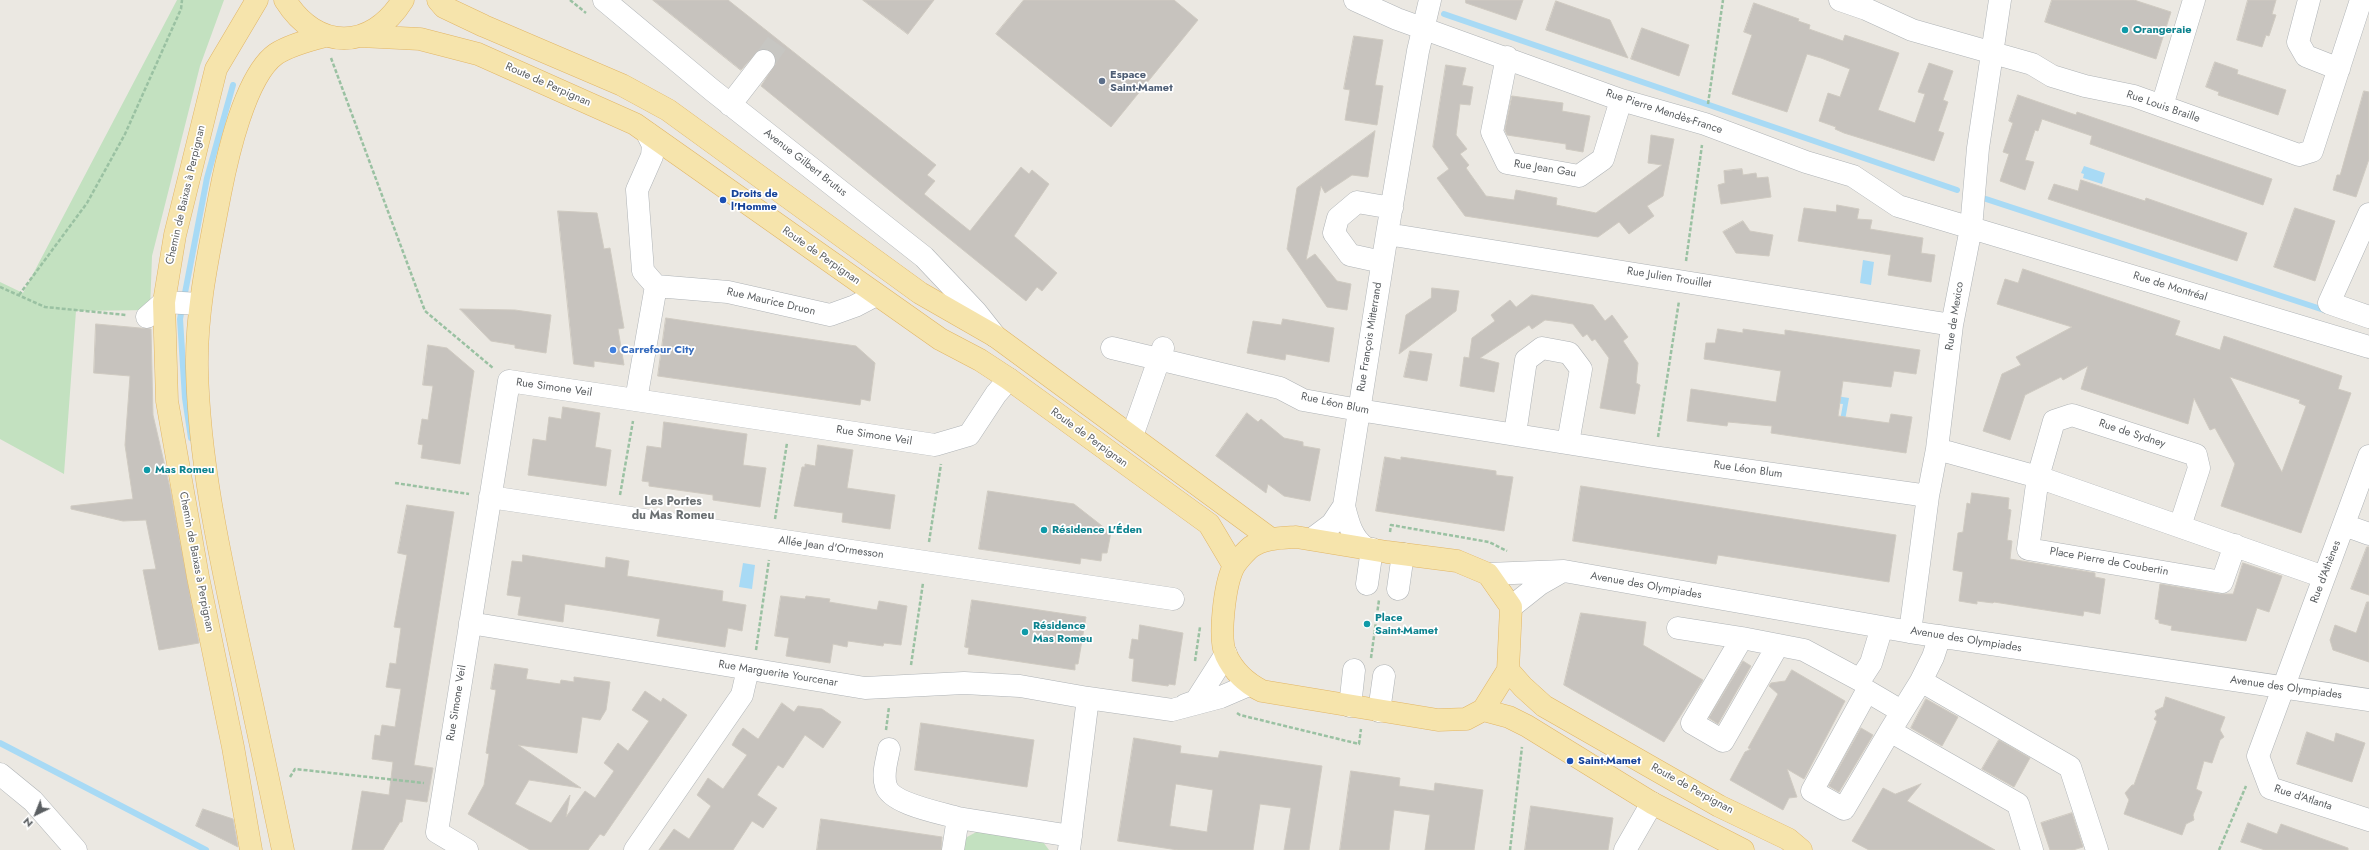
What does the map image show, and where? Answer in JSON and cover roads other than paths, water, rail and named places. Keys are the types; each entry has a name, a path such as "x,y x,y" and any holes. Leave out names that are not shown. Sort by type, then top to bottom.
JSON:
{"main road":[{"name":"Chemin de Baixas à Perpignan","path":"251,850 236,761 198,577 167,401 164,302 175,235 216,69 257,0"},
{"path":"285,0 295,16 309,28 325,46"},
{"path":"283,850 223,569 202,449 197,367 200,304 223,182 238,121 247,98 258,78 275,55 305,41 325,46 343,38 360,36 378,29 393,17 403,0"},
{"path":"438,0 444,7 477,23 622,85 668,110 920,292 995,336 1271,539"},
{"name":"Route de Perpignan","path":"360,36 420,39 478,54 635,124 940,339 980,360 1009,379 1210,524 1234,566"},
{"path":"1296,537 1457,561 1488,574 1511,607 1508,670 1483,710 1466,719 1438,720 1262,691 1249,685 1234,669 1226,654 1222,641 1229,579 1234,566 1251,547 1271,539 1296,537"},
{"name":"Route de Perpignan","path":"1508,670 1523,687 1544,706 1719,806 1788,839 1800,850"},
{"path":"1483,710 1509,717 1527,726 1652,803 1743,850"}],"street":[{"name":"Avenue Gilbert Brutus","path":"604,0 730,105 924,257 976,312 995,336"},
{"name":"Rue Pierre Mendès-France","path":"1355,0 1423,29 1507,57 1621,100 1705,124 1806,162 1853,176 1898,206 1971,228"},
{"name":"Rue François Mitterrand","path":"1369,549 1361,545 1349,525 1344,506 1382,262 1423,29 1430,0"},
{"name":"Rue Louis Braille","path":"1840,0 1866,9 1912,30 2032,64 2052,76 2085,86 2134,96 2299,156 2312,151 2361,0"},
{"name":"Rue de Mexico","path":"1910,632 1928,496 1937,449 1952,325 1971,228 1978,148 1994,53 2000,0"},
{"path":"2162,106 2194,0"},
{"path":"2309,0 2298,42 2306,56 2339,69"},
{"name":"Rue Jean Gau","path":"1507,57 1492,132 1507,163 1579,176 1603,159 1621,100"},
{"path":"730,105 764,61"},
{"path":"636,400 656,286 643,271 637,190 652,156 653,145 647,133"},
{"path":"1382,262 1350,255 1334,233 1338,218 1358,202 1392,208"},
{"path":"2369,214 2329,303 2369,317"},
{"name":"Rue de Montréal","path":"1971,228 2369,347"},
{"name":"Rue Julien Trouillet","path":"1387,234 1683,280 1952,325"},
{"name":"Rue Maurice Druon","path":"656,286 728,292 830,315 855,306 876,295"},
{"path":"147,317 164,302 200,304"},
{"name":"Rue Léon Blum","path":"1112,348 1161,353 1280,388 1303,400 1358,410 1654,457 1928,496"},
{"path":"1515,434 1526,360 1542,348 1569,353 1581,369 1568,443"},
{"path":"1132,436 1161,353"},
{"name":"Rue Simone Veil","path":"467,850 437,832 508,382 935,445 969,435 996,394 1009,379"},
{"name":"Rue de Sydney","path":"2038,478 2054,421 2072,415 2196,455 2199,468 2180,526"},
{"path":"1937,449 2038,478 2324,577"},
{"name":"Rue d'Athènes","path":"2282,688 2369,456"},
{"name":"Place Pierre de Coubertin","path":"2038,478 2028,549 2222,582 2235,545"},
{"name":"Allée Jean d'Ormesson","path":"490,497 1173,599"},
{"name":"Rue François Mitterrand","path":"1312,539 1332,524 1344,506"},
{"path":"2344,525 2369,534"},
{"path":"1366,584 1369,549"},
{"path":"1398,589 1403,554"},
{"path":"1511,607 1540,584 1564,571"},
{"name":"Avenue des Olympiades","path":"1488,574 1564,571 1910,632 2369,700"},
{"name":"Rue Marguerite Yourcenar","path":"470,623 865,688 964,683 1020,686 1088,698 1172,710 1214,690"},
{"path":"1882,627 1863,686 1812,791 1844,809 1901,711 1921,680 1933,657 1940,636"},
{"path":"1678,628 1804,650 1901,711"},
{"path":"1742,638 1692,723 1723,741 1778,645"},
{"path":"1226,654 1214,690 1249,685"},
{"path":"635,850 742,695 750,670"},
{"path":"1350,706 1354,670"},
{"path":"1379,710 1384,676"},
{"path":"1921,680 2070,767 2097,850"},
{"name":"Rue d'Atlanta","path":"2282,688 2258,756 2270,788 2369,820"},
{"path":"889,749 884,775 886,786 892,795 918,806 958,818 1070,843 1088,698"},
{"path":"1890,731 2018,804 2032,850"},
{"path":"0,774 33,801 76,850"},
{"path":"1625,850 1652,803"},
{"path":"953,850 958,818"}],"water":[{"path":"2084,166 2105,173 2102,184 2083,178 2084,174 2081,173"},
{"path":"1863,260 1874,262 1871,285 1860,283"},
{"path":"1830,395 1849,398 1844,426 1839,426 1843,404 1829,403"},
{"path":"743,563 755,565 752,589 739,587"}],"waterway":[{"path":"1444,14 1957,190"},
{"path":"191,438 185,398 180,319 207,178 233,85"},
{"path":"1986,199 2327,311"},
{"path":"0,743 206,850"}],"tunnel":[{"path":"764,61 777,43"}],"place":[{"name":"Orangeraie","path":"2125,30"},
{"name":"Espace Saint-Mamet","path":"1102,81"},
{"name":"Droits de l'Homme","path":"723,200"},
{"name":"Carrefour City","path":"613,350"},
{"name":"Mas Romeu","path":"147,470"},
{"name":"Résidence L'Éden","path":"1044,530"},
{"name":"Place Saint-Mamet","path":"1367,624"},
{"name":"Résidence Mas Romeu","path":"1025,632"},
{"name":"Saint-Mamet","path":"1570,761"}],"district":[{"name":"Les Portes du Mas Romeu","path":"673,509"}]}
